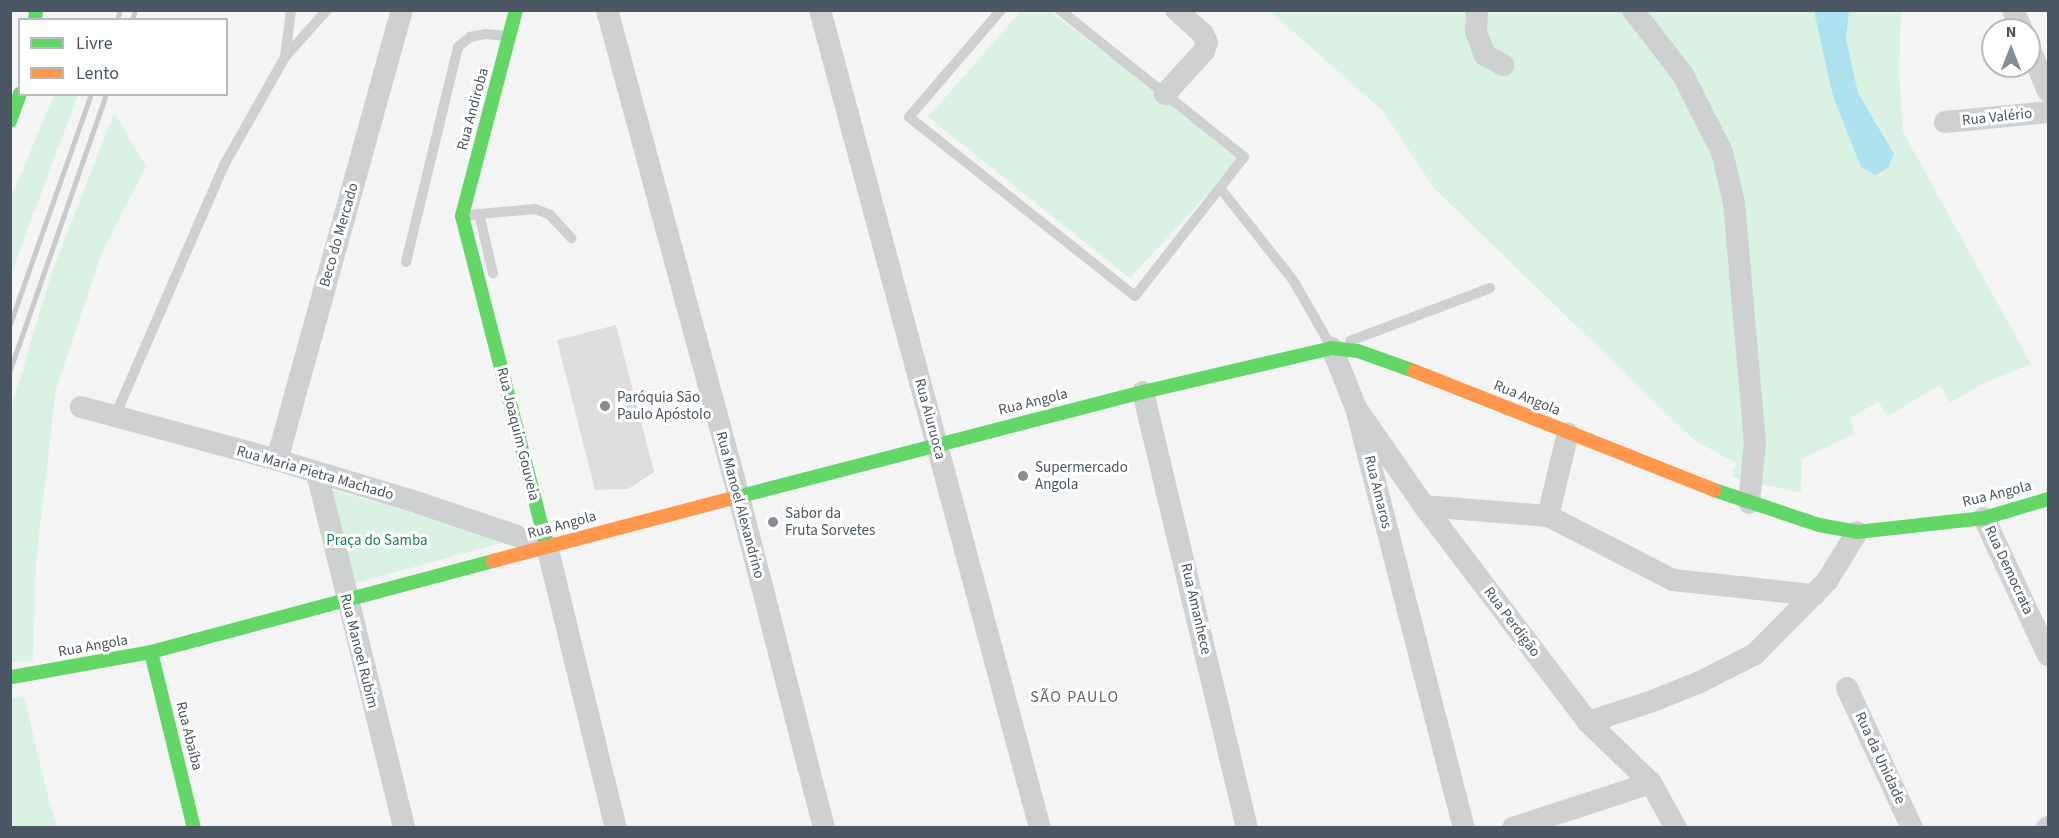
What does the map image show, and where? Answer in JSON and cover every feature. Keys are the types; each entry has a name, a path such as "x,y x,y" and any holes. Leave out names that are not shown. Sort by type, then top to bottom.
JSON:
{"main road":[{"name":"Rua Andiroba","path":"462,216 516,10"},
{"path":"10,122 19,96"},
{"name":"Rua Joaquim Gouveia","path":"462,216 547,546"},
{"name":"Rua Angola","path":"12,677 152,652 936,444 1332,348 1358,351 1397,364 1749,503 1819,525 1857,532 1984,518 2049,499"},
{"name":"Rua Abaíba","path":"152,652 194,828"}],"street":[{"name":"Beco do Mercado","path":"277,460 402,10"},
{"name":"Rua Manoel Alexandrino","path":"608,10 739,497 824,828"},
{"name":"Rua Aiuruoca","path":"820,10 1040,828"},
{"path":"1164,94 1204,51 1207,42 1203,34 1176,10"},
{"path":"1477,10 1476,32 1485,55 1503,65"},
{"path":"1642,15 1683,75 1722,152 1734,203 1755,442 1749,503"},
{"path":"2041,73 2049,91"},
{"name":"Rua Valério","path":"1945,122 2049,112"},
{"name":"Rua Amaros","path":"1332,348 1356,408 1464,828"},
{"name":"Rua Amanhece","path":"1143,392 1247,828"},
{"name":"Rua Maria Pietra Machado","path":"81,407 277,460 419,503 547,546"},
{"name":"Rua Perdigão","path":"1356,408 1424,506 1588,722 1651,783 1676,828"},
{"path":"1548,516 1568,433"},
{"name":"Rua Manoel Rubim","path":"317,473 404,828"},
{"path":"1424,506 1548,516 1673,580 1814,595"},
{"name":"Rua Democrata","path":"1984,518 2049,655"},
{"path":"1588,722 1660,698 1755,654 1827,580 1857,532"},
{"name":"Rua Joaquim Gouveia","path":"547,546 616,828"},
{"name":"Rua da Unidade","path":"1847,687 1912,828"},
{"path":"1513,828 1651,783"}],"lane":[{"path":"285,57 291,10"},
{"path":"115,416 224,165 285,57 327,10"},
{"path":"1000,10 909,117 1135,296 1243,160 1243,154 1060,10"},
{"path":"405,262 458,47 470,37 485,34 509,36"},
{"name":"Rua Amaros","path":"1220,188 1293,280 1332,348"},
{"path":"462,216 535,209 549,214 571,238"},
{"path":"479,214 495,284"},
{"path":"1332,348 1490,288"},
{"path":"516,377 526,424"}],"green space":[{"path":"1021,11 1050,11 1242,157 1130,278 928,117"},
{"path":"1270,11 1901,11 1899,70 1903,132 2031,364 1986,382 1950,403 1940,385 1888,416 1878,402 1850,418 1854,434 1802,459 1801,493 1732,477 1736,463 1694,440 1434,188 1383,111"},
{"path":"54,96 78,96 11,274 11,198"},
{"path":"114,113 146,166 101,255 56,389 36,562 33,661 11,662 11,409 52,272"},
{"name":"Praça do Samba","path":"326,488 500,538 501,543 352,584"},
{"path":"24,696 57,827 11,827 11,698"}],"water":[{"path":"1814,11 1849,11 1846,39 1858,93 1894,154 1888,168 1875,175 1861,167 1833,96"}],"building":[{"name":"Paróquia São Paulo Apóstolo","path":"616,325 654,472 628,489 595,490 557,340"}],"railway":[{"path":"118,18 120,10"},
{"path":"133,18 135,10"},
{"path":"10,324 90,96"},
{"path":"10,370 105,96"}],"traffic: fast":[{"path":"35,18 36,10"},
{"path":"516,10 462,216 547,546"},
{"path":"10,121 19,96"},
{"path":"737,497 1143,392 1332,348 1358,351 1414,371"},
{"path":"1714,490 1819,525 1857,532 1984,518 2048,499"},
{"path":"12,677 151,652 493,561"},
{"path":"151,652 194,828"}],"traffic: slow":[{"path":"1414,371 1714,490"},
{"path":"493,561 737,497"}],"place":[{"name":"Paróquia São Paulo Apóstolo","path":"605,406"},
{"name":"Supermercado Angola","path":"1023,476"},
{"name":"Sabor da Fruta Sorvetes","path":"773,522"}],"district":[{"name":"SÃO PAULO","path":"1075,697"}]}
